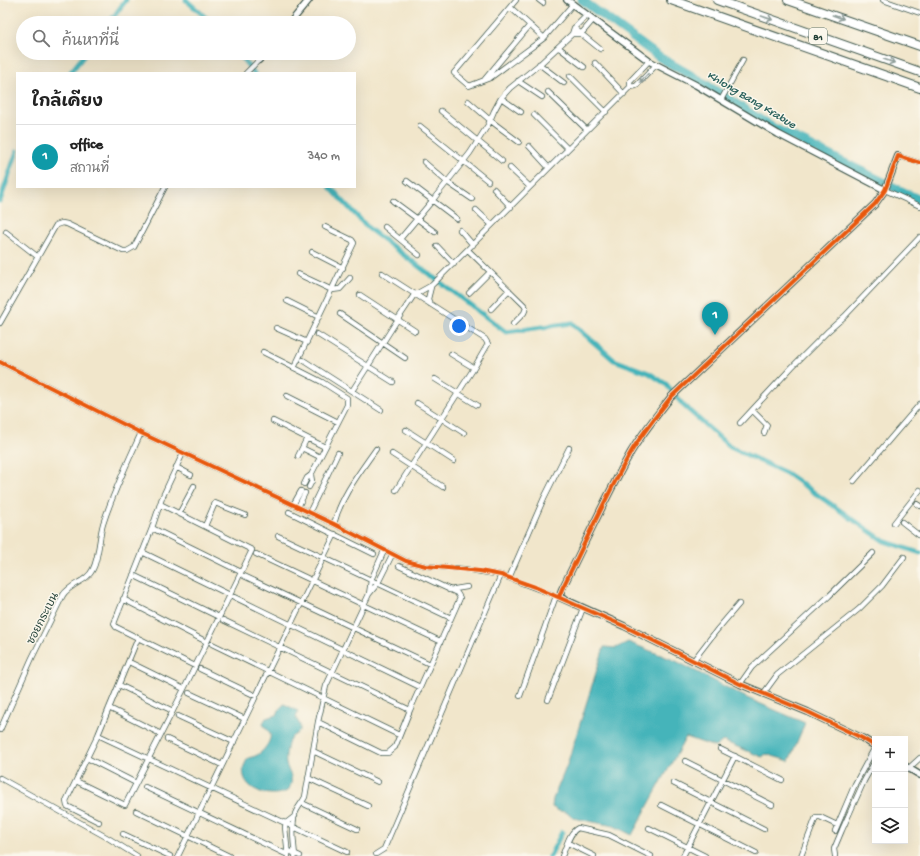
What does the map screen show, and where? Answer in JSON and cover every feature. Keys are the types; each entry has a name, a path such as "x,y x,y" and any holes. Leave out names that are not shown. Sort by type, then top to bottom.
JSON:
{"highway":[{"name":"81","path":"671,0 920,88"},
{"name":"81","path":"717,0 920,72"},
{"name":"81","path":"788,0 920,46"}],"street":[{"path":"296,16 309,0"},
{"path":"516,0 454,73 469,86 490,78 544,38 573,4"},
{"path":"567,0 649,61 721,99 778,134 920,206"},
{"path":"883,0 920,13"},
{"path":"510,7 544,38"},
{"path":"400,239 417,220 478,142 491,121 494,111 502,98 518,80 539,64 572,34 574,28 587,15"},
{"path":"572,34 581,34 593,20"},
{"path":"482,82 530,25"},
{"path":"574,28 600,49"},
{"path":"558,47 584,67"},
{"path":"247,72 259,60"},
{"path":"721,99 743,60"},
{"path":"630,88 630,81 649,61"},
{"path":"595,63 624,94"},
{"path":"539,64 564,83"},
{"path":"352,391 397,319 414,295 432,285 587,130 630,88 636,86 656,65"},
{"path":"570,76 606,112"},
{"path":"518,80 542,98"},
{"path":"548,92 587,130"},
{"path":"502,98 521,112"},
{"path":"468,101 519,142"},
{"path":"441,111 502,162"},
{"path":"534,115 568,149"},
{"path":"420,126 488,181"},
{"path":"528,146 549,168"},
{"path":"520,696 558,596 632,451 649,426 671,397 875,204 886,190 898,156 920,163"},
{"path":"424,162 447,182 472,199"},
{"path":"510,168 530,187"},
{"path":"407,181 457,219"},
{"path":"0,324 56,225 62,223 123,251 131,250 134,247 164,188"},
{"path":"494,189 511,207"},
{"path":"393,201 435,232"},
{"path":"476,210 492,225"},
{"path":"294,368 343,268 354,241 325,227"},
{"path":"385,227 419,255"},
{"path":"460,230 473,245"},
{"path":"6,232 38,257"},
{"path":"740,423 797,362 845,316 920,238"},
{"path":"437,246 454,264"},
{"path":"468,250 526,308 524,313 513,324"},
{"path":"312,252 343,268"},
{"path":"469,293 490,272"},
{"path":"382,273 487,341 487,347 396,490"},
{"path":"298,274 332,290 340,289 350,278"},
{"path":"430,305 428,299 432,285"},
{"path":"491,309 509,290"},
{"path":"360,295 416,331"},
{"path":"287,301 319,317"},
{"path":"340,314 405,358"},
{"path":"276,328 307,342"},
{"path":"318,334 367,367 393,382"},
{"path":"263,352 322,382 346,398 347,405 311,474 312,481 306,485"},
{"path":"451,354 474,368"},
{"path":"303,360 381,410"},
{"path":"0,362 141,433 334,524 392,555 417,565 464,569 502,575 558,596 624,626 693,662 740,684 808,712 872,744"},
{"path":"435,379 477,405"},
{"path":"287,396 338,422"},
{"path":"417,403 464,433"},
{"path":"854,481 920,404"},
{"path":"752,410 767,425 764,433"},
{"path":"273,421 325,447"},
{"path":"406,430 454,461"},
{"name":"ซอยกระเบน","path":"0,730 32,658 64,595 72,586 87,578 94,568 102,525 120,478 141,433"},
{"path":"298,456 307,438"},
{"path":"302,448 320,457"},
{"path":"509,578 544,498 569,448"},
{"path":"334,524 340,506 376,449"},
{"path":"309,513 338,452"},
{"path":"183,453 160,504 114,624 116,627 195,666"},
{"path":"392,454 442,487"},
{"path":"176,467 191,475"},
{"path":"179,514 194,486"},
{"path":"894,523 920,490"},
{"path":"296,506 303,492"},
{"path":"76,781 125,805 207,642 232,596 252,550 160,504"},
{"path":"205,526 216,504 245,515"},
{"path":"289,512 374,554"},
{"path":"902,522 920,536"},
{"path":"152,528 301,604 430,664"},
{"path":"178,856 335,534"},
{"path":"278,536 451,618"},
{"path":"369,594 371,580 384,551"},
{"path":"142,552 420,687"},
{"path":"740,684 752,668 873,553"},
{"path":"256,554 440,642"},
{"path":"295,855 293,826 296,811 302,804 326,686 369,594 378,583 392,555"},
{"path":"763,694 777,675 859,609 882,586 904,557"},
{"path":"318,722 382,753 388,753 395,747 460,598 457,593 399,566"},
{"path":"132,575 410,710"},
{"path":"376,854 386,846 502,575"},
{"path":"449,590 468,587"},
{"path":"123,599 207,642"},
{"path":"693,662 716,631 739,604"},
{"path":"548,700 583,608"},
{"path":"99,822 67,806 66,804 98,735 138,638"},
{"path":"212,644 400,735"},
{"path":"129,662 184,689"},
{"path":"200,669 256,696"},
{"path":"119,685 173,711"},
{"path":"189,693 245,719"},
{"path":"109,708 161,734"},
{"path":"178,716 234,742"},
{"path":"98,735 347,852"},
{"path":"167,739 222,766"},
{"path":"720,749 782,780"},
{"path":"313,751 378,782"},
{"path":"835,831 855,784 872,752"},
{"path":"682,856 734,756"},
{"path":"87,758 136,783"},
{"path":"908,766 920,758"},
{"path":"686,761 772,805"},
{"path":"835,856 834,850 842,830 872,766"},
{"path":"908,768 920,775"},
{"path":"0,778 108,838 137,856"},
{"path":"308,778 368,806"},
{"path":"674,783 764,829"},
{"path":"145,787 288,854 300,856"},
{"path":"302,804 357,829"},
{"path":"661,805 756,853"},
{"path":"136,811 229,856"},
{"path":"288,854 285,832 286,823 295,816"},
{"path":"801,856 816,817 820,817 837,825"},
{"path":"562,856 572,833 578,828 609,835 651,856"},
{"path":"649,828 705,856"},
{"path":"123,834 170,856"},
{"path":"568,843 594,856"}],"water":[{"path":"628,642 676,661 747,698 805,723 789,761 766,754 762,757 723,741 715,747 686,737 632,835 614,826 573,818 566,812 559,811 552,807 553,799 567,765 604,647 616,648"},
{"path":"284,704 298,711 296,718 300,725 300,731 290,739 286,752 286,764 291,777 291,783 288,791 277,794 267,794 254,789 248,784 243,773 244,766 248,758 259,754 268,744 270,733 263,723 266,718 277,715"}],"waterway":[{"path":"114,16 126,0"},
{"path":"186,0 204,16"},
{"name":"Khlong Bang Krabue","path":"582,0 659,57 699,80 772,127 920,200"},
{"path":"71,72 80,60"},
{"path":"244,60 253,72"},
{"path":"0,201 16,154"},
{"path":"331,188 368,228 506,332 572,323 614,360 649,373 666,384 684,406 730,447 786,473 884,541 920,553"},
{"path":"550,856 562,832"}],"cycle path":[{"path":"559,597 604,503 631,452 671,397 875,204 885,190 898,156 920,163"},
{"path":"0,362 141,433 334,524 406,561 426,566 480,571 501,575 535,587 624,626 740,684 808,712 872,744"}],"place":[{"name":"office","path":"715,335"}]}
